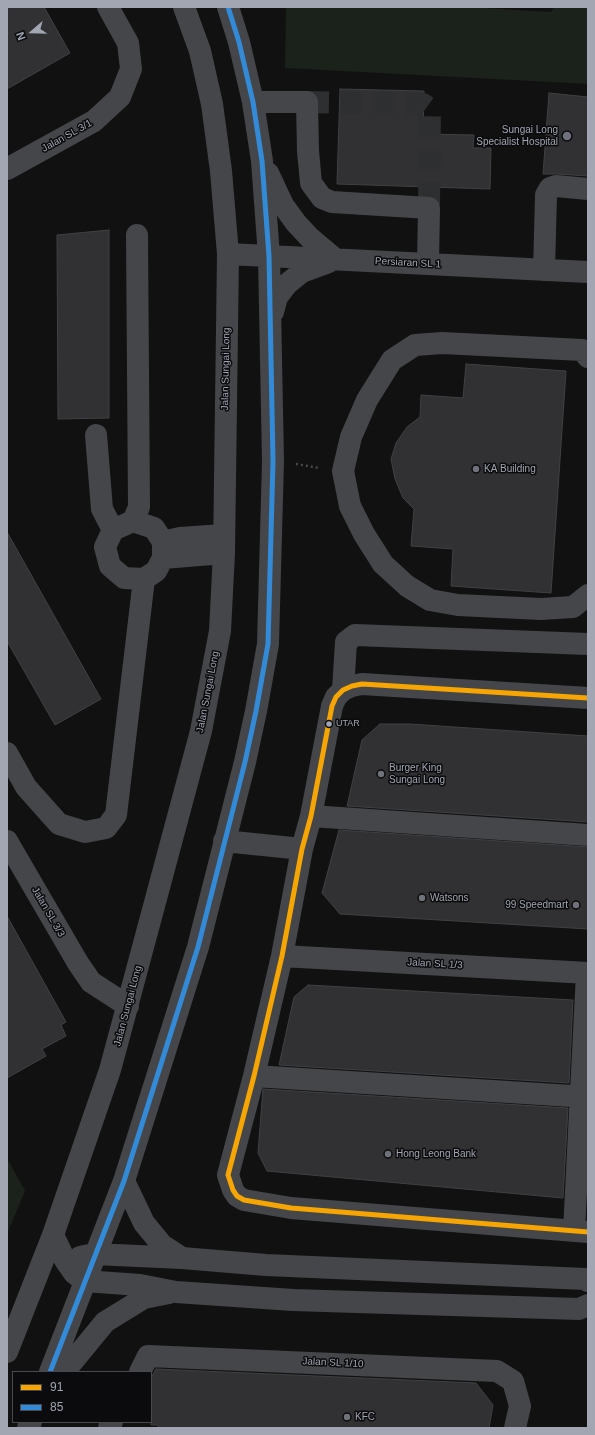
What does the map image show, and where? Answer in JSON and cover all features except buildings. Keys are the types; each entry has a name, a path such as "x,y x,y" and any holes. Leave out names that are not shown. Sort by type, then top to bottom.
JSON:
{"street":[{"name":"Jalan SL 3/1","path":"7,169 94,121 120,97 131,69 128,43 108,7"},
{"name":"Jalan Sungai Long","path":"7,1352 53,1234 110,1070 201,731 220,631 224,544 228,254 221,171 212,104 200,51 184,7"},
{"path":"50,1371 94,1254 124,1180 198,947 256,711 268,644 273,461 270,256 262,161 253,102 239,42 228,7"},
{"path":"253,102 307,102 308,151 312,183 322,198 332,202 429,208 428,264"},
{"path":"262,161 284,206 296,223 310,238 335,259 302,272 287,284 276,297 271,323"},
{"path":"544,270 546,195 550,188 556,186 588,189"},
{"path":"96,435 102,509 123,525 154,528 163,550 156,571 144,579 124,578 110,566 105,547 123,525 139,507 138,235"},
{"name":"Persiaran SL 1","path":"228,254 588,272"},
{"path":"588,357 582,350 442,343 415,345 392,360 367,400 351,437 343,471 350,506 364,534 383,564 407,586 430,600 458,605 541,609 573,607 588,595"},
{"path":"163,550 224,544"},
{"path":"7,753 26,787 59,824 85,832 106,828 116,815 144,579"},
{"path":"352,687 346,642 354,635 588,644"},
{"path":"588,698 352,687 336,697 332,706 311,816 302,849 282,956 254,1076 228,1175 233,1190 244,1200 291,1208 581,1232 588,973"},
{"path":"311,816 588,835"},
{"name":"Jalan SL 3/3","path":"7,841 78,963 92,982 128,1006"},
{"path":"224,841 302,849"},
{"name":"Jalan SL 1/3","path":"282,956 588,973"},
{"path":"254,1076 584,1097"},
{"path":"124,1180 144,1223 162,1245 182,1258"},
{"path":"53,1234 65,1260 74,1274 84,1281 140,1285 176,1292 301,1300 579,1309 588,1306"},
{"path":"38,1272 65,1260 94,1254 182,1258 266,1265 585,1279 588,1282"},
{"path":"65,1371 105,1322 144,1298 176,1292"},
{"name":"Jalan SL 1/10","path":"144,1364 497,1371 513,1381 520,1406 515,1428"}],"path":[{"path":"273,461 343,471"}],"shaded area":[{"path":"286,7 468,7 551,12 554,7 588,7 588,84 285,68"},
{"path":"7,1158 25,1191 7,1234"}],"tunnel":[{"path":"307,102 423,104 430,109 429,208"}],"transit line":[{"name":"85","path":"50,1371 124,1181 198,947 245,762 268,644 273,461 269,256 262,161 253,102 239,42 228,7"},
{"name":"91","path":"588,698 362,684 343,690 336,697 332,706 311,816 302,849 282,956 254,1076 228,1175 233,1190 237,1196 244,1200 291,1208 588,1232"}],"place":[{"name":"Sungai Long Specialist Hospital","path":"567,136"},
{"name":"KA Building","path":"476,469"},
{"name":"UTAR","path":"329,724"},
{"name":"Burger King Sungai Long","path":"381,774"},
{"name":"Watsons","path":"422,898"},
{"name":"99 Speedmart","path":"576,905"},
{"name":"Hong Leong Bank","path":"388,1154"},
{"name":"KFC","path":"347,1417"}]}
